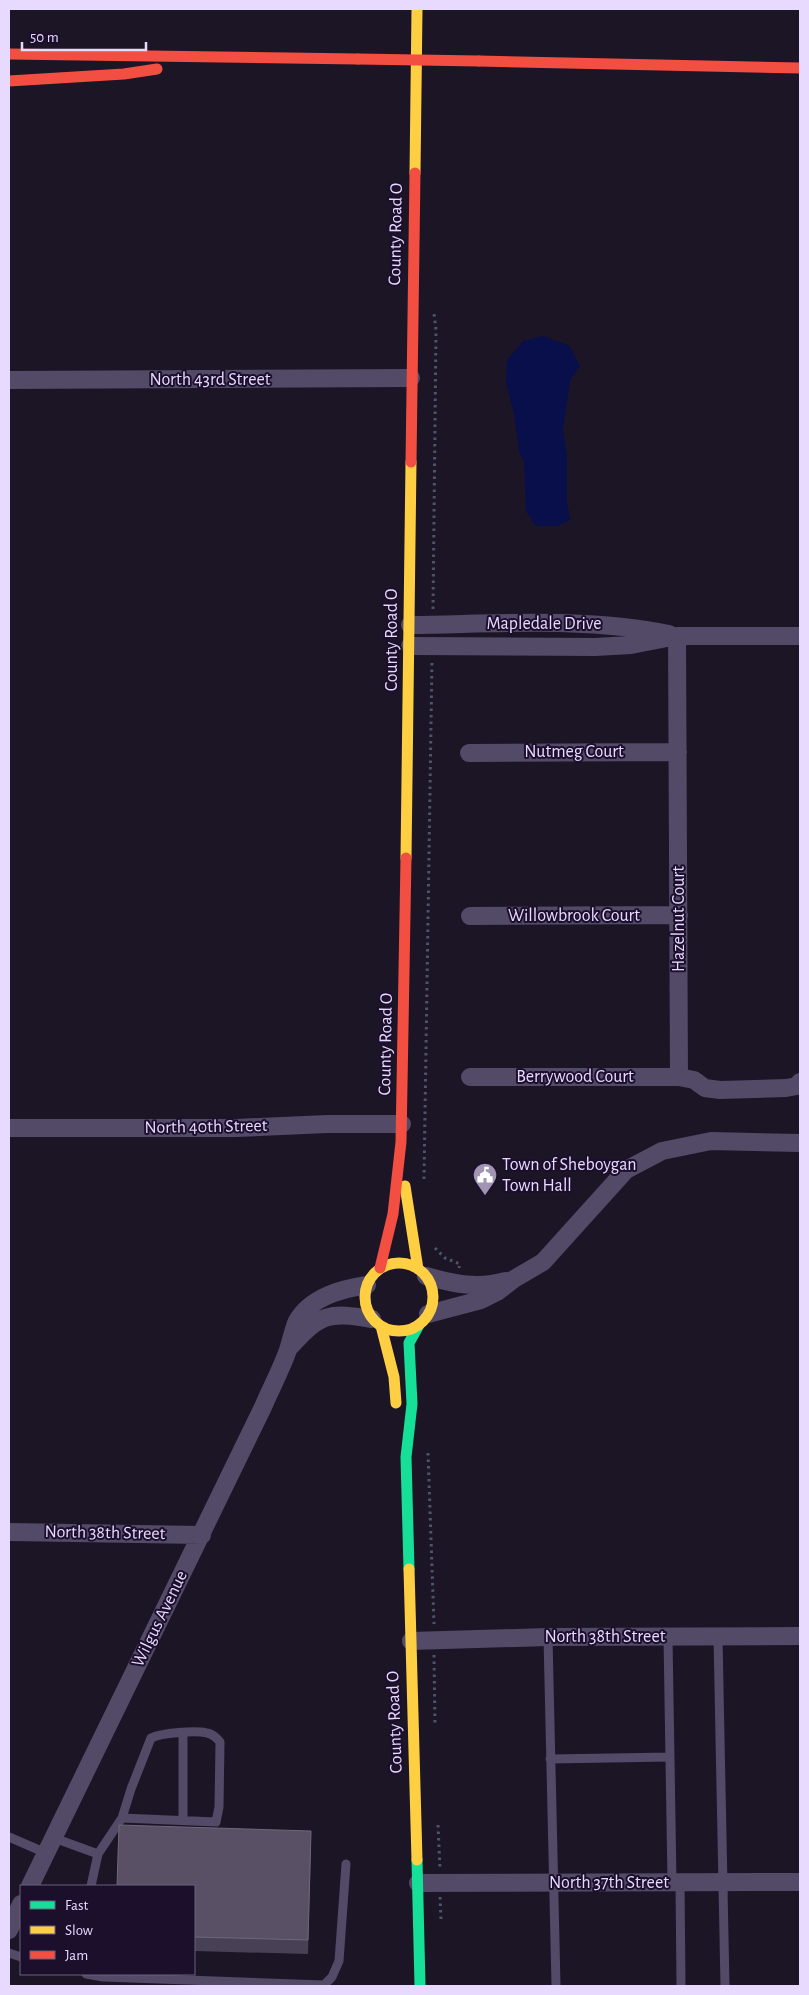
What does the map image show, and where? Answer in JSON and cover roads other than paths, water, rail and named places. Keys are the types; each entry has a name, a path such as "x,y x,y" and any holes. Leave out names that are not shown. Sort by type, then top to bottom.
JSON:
{"main road":[{"name":"County Road O","path":"380,1268 392,1228 401,1164 410,646 411,378 417,9"},
{"path":"9,54 242,56 800,68"},
{"path":"9,81 124,74 242,56"},
{"path":"401,1164 422,1272 433,1295 424,1320 400,1331 377,1323 367,1308 365,1297 367,1285 372,1276 380,1268 399,1262 422,1272"},
{"name":"County Road O","path":"420,1986 406,1457 412,1404 409,1343 424,1320"},
{"name":"County Road O","path":"377,1323 394,1377 398,1416 406,1457"}],"street":[{"name":"North 43rd Street","path":"9,380 411,378"},
{"name":"Mapledale Drive","path":"410,625 587,623 628,626 677,636"},
{"name":"Mapledale Drive","path":"410,646 622,645 677,636 800,636"},
{"name":"Hazelnut Court","path":"677,636 679,1077"},
{"name":"Nutmeg Court","path":"469,753 678,752"},
{"name":"Willowbrook Court","path":"470,916 678,915"},
{"name":"Berrywood Court","path":"470,1077 679,1077"},
{"path":"679,1077 694,1080 705,1088 720,1090 786,1088 797,1086 800,1082"},
{"name":"North 40th Street","path":"9,1128 236,1128 327,1124 402,1124"},
{"path":"424,1320 498,1292 514,1279 543,1262 626,1170 662,1151 711,1141 800,1143"},
{"path":"422,1272 457,1285 494,1284 514,1279"},
{"name":"Wilgus Avenue","path":"30,1885 202,1535 288,1350 297,1322 311,1304 331,1294 367,1285"},
{"name":"Wilgus Avenue","path":"288,1350 308,1328 326,1317 347,1314 377,1323"},
{"name":"North 38th Street","path":"9,1532 202,1535"},
{"name":"North 38th Street","path":"411,1641 548,1637 800,1636"},
{"name":"North 37th Street","path":"418,1883 800,1882"},
{"path":"9,1930 20,1906"}],"lane":[{"path":"548,1637 556,1985"},
{"path":"668,1637 670,1756 682,1986"},
{"path":"718,1637 725,1986"},
{"path":"91,1885 98,1854 122,1818 130,1789 151,1738 159,1734 206,1733 220,1742 219,1807 216,1822 122,1818"},
{"path":"182,1820 183,1734"},
{"path":"550,1758 670,1756"},
{"path":"9,1837 98,1854"},
{"path":"92,1975 103,1977 324,1985 332,1977 339,1961 346,1864"}],"place":[{"name":"Town of Sheboygan Town Hall","path":"485,1196"}]}
